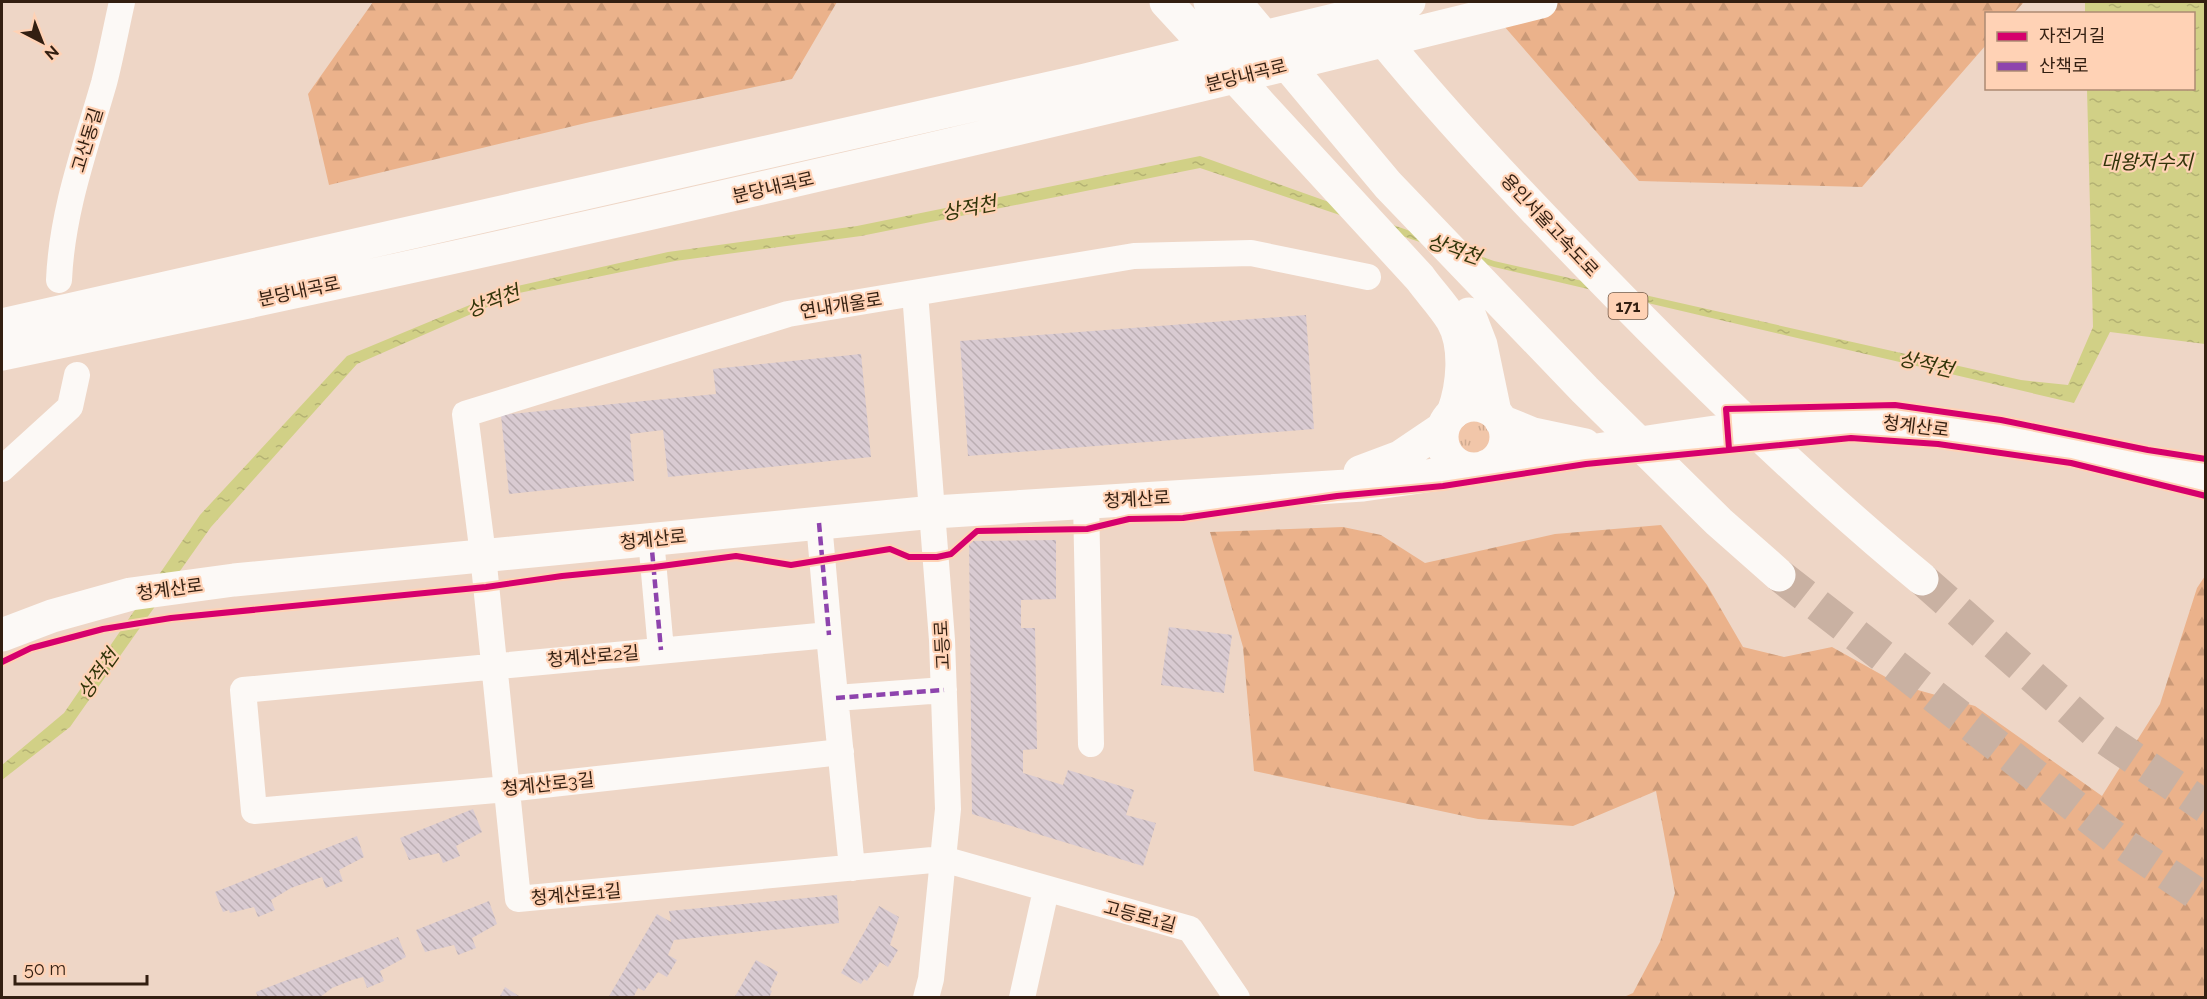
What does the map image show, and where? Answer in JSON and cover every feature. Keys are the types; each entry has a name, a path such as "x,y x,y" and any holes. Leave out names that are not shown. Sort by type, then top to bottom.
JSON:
{"main road":[{"path":"1166,2 1427,272 1463,302 1481,345 1506,442 1502,452 1481,468 1456,464 1449,457 1442,438 1460,384 1460,341 1427,272 1272,91 1225,30 1210,2"},
{"path":"1235,2 1388,185 1585,390 1719,522 1779,575"},
{"name":"용인서울고속도로","path":"1353,2 1401,62 1552,228 1648,327 1869,536 1922,579"},
{"name":"분당내곡로","path":"2,325 1085,80 1409,2"},
{"name":"분당내곡로","path":"2,354 747,193 1182,92 1541,2"},
{"path":"1448,421 1474,405 1498,417"},
{"name":"청계산로","path":"1498,417 1533,434 1562,442 1623,446"},
{"name":"청계산로","path":"2,636 52,616 131,594 234,580 934,512 1364,485 1725,430 1862,420 1943,429 2021,442 2205,478"},
{"name":"청계산로","path":"1312,487 1400,457 1448,421"}],"street":[{"name":"고산동길","path":"59,280 61,248 70,195 105,80 122,2"},
{"name":"연내개울로","path":"483,555 465,414 788,314 1134,256 1251,253 1368,277"},
{"name":"고등로","path":"915,293 934,512 948,809 931,979 926,998"},
{"path":"2,469 70,407 77,375"},
{"path":"1086,501 1091,744"},
{"path":"819,523 852,868"},
{"path":"651,539 661,650"},
{"name":"청계산로1길","path":"483,555 518,899 942,859"},
{"name":"청계산로2길","path":"254,811 243,690 829,635"},
{"path":"836,698 944,690"},
{"name":"청계산로3길","path":"254,811 507,789 841,752"},
{"name":"고등로1길","path":"942,859 1190,929 1237,998"},
{"path":"1022,998 1046,890"}],"green space":[{"path":"373,2 837,2 792,79 590,122 329,185 308,94"},
{"path":"1483,2 2024,2 2015,12 1985,12 1985,46 1862,187 1639,181"},
{"path":"1474,421 1485,426 1490,437 1485,448 1474,453 1463,448 1458,437 1463,426"},
{"path":"1661,525 1707,585 1743,647 1784,657 1832,647 1900,685 1975,706 2102,796 2160,704 2197,588 2205,576 2205,997 1624,997 1633,993 1660,942 1675,893 1656,791 1573,826 1478,819 1254,771 1243,647 1210,532 1343,527 1381,535 1425,563 1555,534"}],"water":[{"path":"2085,2 2205,2 2205,344 2110,332 2074,403 1494,267 1200,168 861,236 675,261 519,293 357,364 211,527 70,727 2,780 2,765 64,713 200,515 347,356 513,287 668,252 857,226 1200,156 1494,261 2021,380 2068,385 2093,327 2087,90 2195,90 2195,12 2085,12"}],"building":[{"path":"1306,315 1314,429 968,456 960,341"},
{"path":"861,354 871,457 668,477 663,430 630,434 634,481 509,494 501,415 716,394 713,369"},
{"path":"1056,540 1056,599 1021,600 1021,628 1035,628 1037,749 1023,750 1023,773 1063,785 1068,770 1134,790 1126,815 1156,823 1143,866 972,814 969,541"},
{"path":"1169,627 1232,635 1224,693 1161,685"},
{"path":"473,809 482,832 456,846 460,856 443,863 439,853 409,860 400,838"},
{"path":"357,836 364,857 339,870 343,881 326,888 322,877 291,888 271,900 275,910 258,917 254,907 230,913 229,910 223,912 215,892"},
{"path":"837,895 839,923 674,940 668,955 677,960 667,977 658,972 644,991 638,988 633,998 608,998 657,914 671,922 669,911"},
{"path":"489,901 497,924 472,938 476,948 458,955 454,945 425,952 416,930"},
{"path":"879,906 899,917 890,945 898,950 888,967 880,962 867,981 864,979 861,984 841,973"},
{"path":"398,937 406,957 380,971 384,981 367,988 363,977 332,988 319,998 258,998 256,992"},
{"path":"756,960 778,972 769,998 734,998"},
{"path":"505,987 522,998 499,998"}],"tunnel":[{"path":"1779,575 2123,844 2206,900"},
{"path":"1922,579 2094,731 2206,807"}],"marked path":[{"path":"819,523 829,635"},
{"path":"651,539 661,650"},
{"path":"836,698 944,690"}],"cycle path":[{"path":"1729,449 1726,409 1895,405 2001,420 2148,450 2206,459"},
{"path":"2,662 31,648 103,629 171,618 486,587 736,556 791,565 890,549 909,557 937,557 951,554 977,531 1087,529 1129,519 1183,518 1337,496 1443,486 1586,464 1851,438 1938,444 2071,463 2206,496"}],"water label":[{"name":"대왕저수지","path":"2147,162"},
{"name":"상적천","path":"969,208"},
{"name":"상적천","path":"1454,249"},
{"name":"상적천","path":"493,301"},
{"name":"상적천","path":"1926,364"},
{"name":"상적천","path":"98,674"}]}
